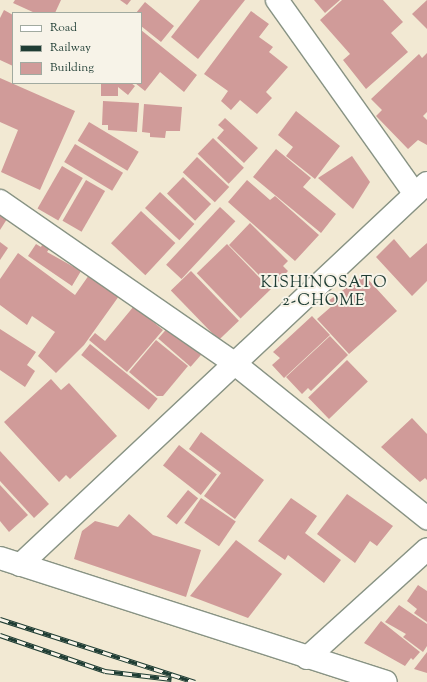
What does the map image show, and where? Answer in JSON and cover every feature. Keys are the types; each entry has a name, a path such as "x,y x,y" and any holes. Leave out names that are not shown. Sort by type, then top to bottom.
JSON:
{"street":[{"path":"20,565 421,188 276,0"},
{"path":"0,201 234,363 427,518"},
{"path":"307,658 427,549"},
{"path":"0,558 307,658 386,682"}],"building":[{"path":"15,0 61,0 55,12 33,12 13,3"},
{"path":"120,0 131,0 127,5"},
{"path":"200,0 245,0 198,59 171,37"},
{"path":"314,0 340,0 325,13"},
{"path":"342,0 383,0 403,22 391,33 408,52 366,89 343,60 350,54 320,20"},
{"path":"427,0 427,29 412,14"},
{"path":"145,2 174,26 161,42 142,27 142,12 137,12"},
{"path":"4,10 12,14 12,66 0,60 0,18"},
{"path":"251,11 269,24 259,37 273,47 269,52 288,67 266,92 272,98 257,114 240,100 231,110 221,101 228,91 204,74"},
{"path":"142,31 197,75 184,92 160,72 145,91 136,84 142,84"},
{"path":"427,53 427,112 423,116 427,120 427,145 418,140 408,149 376,116 382,110 371,99 419,54 422,58"},
{"path":"0,78 75,111 40,190 1,172 18,130 0,122"},
{"path":"101,84 132,84 135,86 128,95 118,87 118,96 101,96"},
{"path":"103,101 139,103 137,132 108,130 108,125 102,125"},
{"path":"144,104 182,107 180,131 166,131 165,138 150,137 150,133 142,132"},
{"path":"296,111 340,146 315,179 286,156 293,147 278,135"},
{"path":"225,118 258,148 244,163 217,138 224,130 218,125"},
{"path":"89,122 139,152 127,171 78,141"},
{"path":"213,138 244,168 229,184 198,154"},
{"path":"75,144 123,173 112,191 64,162"},
{"path":"276,149 311,178 303,187 336,214 321,233 253,177"},
{"path":"352,156 370,182 353,209 318,178"},
{"path":"197,157 229,187 215,202 183,172"},
{"path":"62,166 83,178 58,220 38,208"},
{"path":"183,177 211,204 195,221 167,194"},
{"path":"86,180 105,191 82,232 62,221"},
{"path":"247,180 270,200 275,196 319,235 295,261 228,202"},
{"path":"160,192 194,224 179,240 145,208"},
{"path":"220,207 235,221 181,279 166,265"},
{"path":"141,211 175,243 145,275 111,243"},
{"path":"0,214 7,219 0,230"},
{"path":"250,223 288,261 283,266 288,271 278,282 272,276 266,282 229,245"},
{"path":"394,239 410,258 427,243 427,281 412,296 376,257"},
{"path":"0,242 8,248 0,260"},
{"path":"43,243 50,248 47,252 81,271 72,286 28,256 36,244 41,247"},
{"path":"227,244 271,289 241,318 197,273"},
{"path":"18,253 75,295 89,275 119,296 84,345 56,373 38,356 55,332 32,316 27,325 0,305 0,279"},
{"path":"191,271 239,321 219,340 171,290"},
{"path":"364,275 397,311 349,354 317,319 332,306 328,301"},
{"path":"134,306 163,330 127,372 89,340 95,333 105,341"},
{"path":"312,316 330,335 284,378 272,365 280,358 273,352"},
{"path":"170,325 202,353 191,367 158,339"},
{"path":"0,329 36,352 27,365 35,371 25,387 0,370"},
{"path":"330,336 348,355 311,391 308,388 302,394 286,377"},
{"path":"156,340 188,366 163,396 157,396 129,372"},
{"path":"90,344 158,399 149,410 81,355"},
{"path":"347,360 368,382 329,419 308,398"},
{"path":"51,379 61,390 69,383 117,436 70,479 66,475 59,482 4,422"},
{"path":"412,418 427,434 427,480 425,478 420,482 381,447"},
{"path":"201,432 264,480 235,519 204,496 221,473 189,449"},
{"path":"179,445 217,475 201,495 163,465"},
{"path":"0,451 49,504 34,518 0,481"},
{"path":"0,485 28,515 9,532 0,521"},
{"path":"188,490 198,498 177,525 167,516"},
{"path":"347,494 393,526 377,546 370,541 355,563 317,534"},
{"path":"201,498 236,521 219,546 184,523"},
{"path":"291,498 317,516 305,533 341,560 324,583 288,555 285,560 258,541"},
{"path":"129,514 153,535 201,550 186,597 74,559 82,531 95,521 118,527"},
{"path":"236,540 282,574 248,618 190,596"},
{"path":"418,585 427,591 427,622 414,613 417,609 407,601"},
{"path":"399,605 427,624 427,646 423,652 403,637 406,634 385,622"},
{"path":"381,621 420,652 413,660 411,658 405,666 364,643"},
{"path":"427,652 427,673 414,669"}],"railway":[{"path":"0,619 195,682"},
{"path":"0,635 105,671 172,679"}],"district":[{"name":"KISHINOSATO 2-CHOME","path":"324,293"}]}
